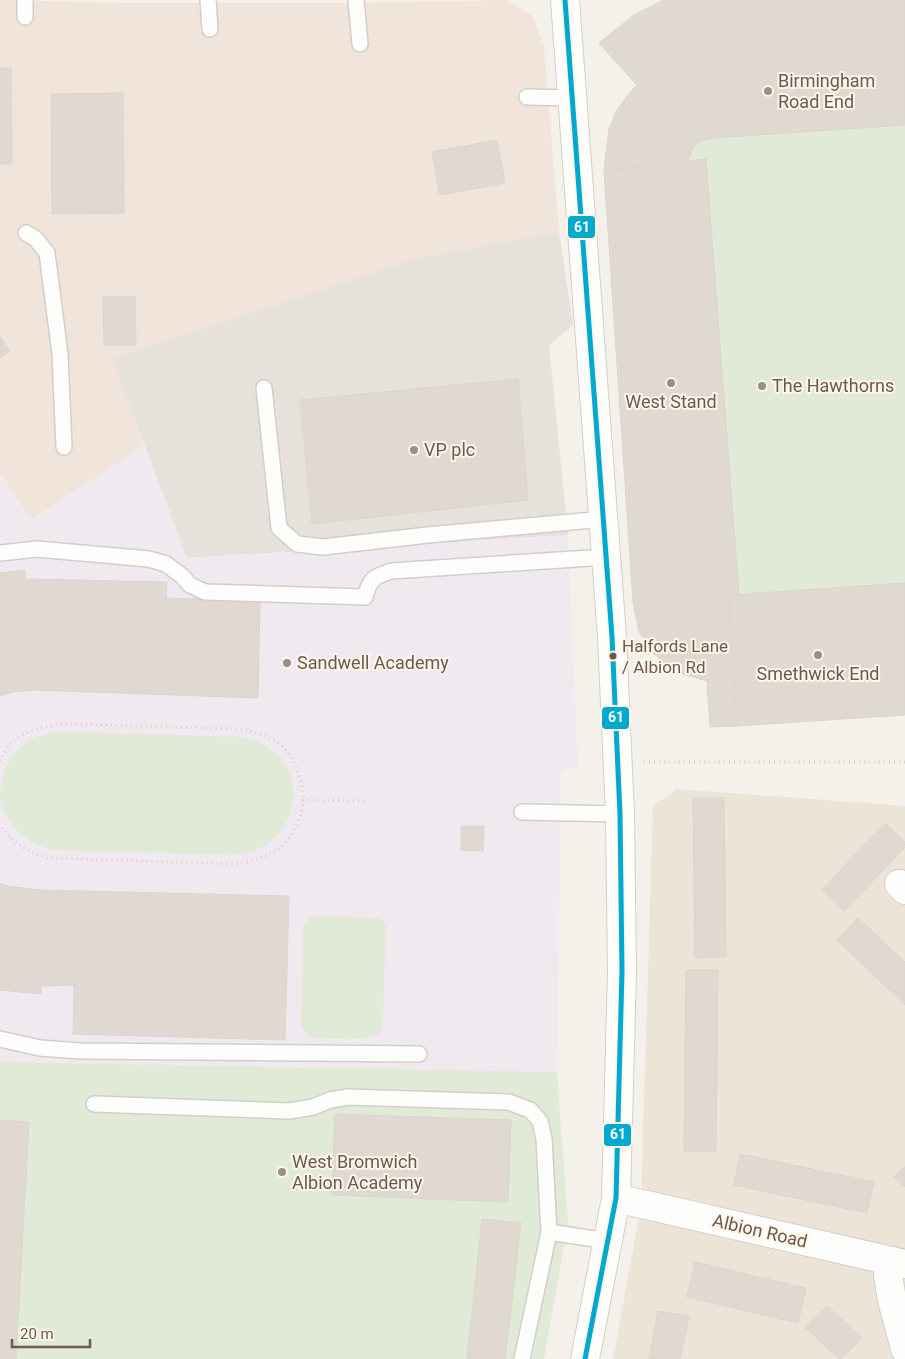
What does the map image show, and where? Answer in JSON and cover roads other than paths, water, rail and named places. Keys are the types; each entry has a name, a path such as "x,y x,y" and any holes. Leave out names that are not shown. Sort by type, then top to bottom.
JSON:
{"street":[{"path":"565,0 612,637 620,814 622,971 616,1198 586,1359"},
{"name":"Albion Road","path":"616,1198 899,1262"},
{"path":"899,1262 888,1275 892,1300 905,1349"}],"lane":[{"path":"25,0 25,17"},
{"path":"208,0 210,29"},
{"path":"356,0 360,44"},
{"path":"527,97 572,98"},
{"path":"26,233 36,239 47,253 60,354 64,447"},
{"path":"264,388 279,528 297,544 323,547 428,535 604,519"},
{"path":"0,553 37,549 149,559 166,564 182,576 190,585 205,592 364,598 368,584 377,576 391,571 606,558"},
{"path":"522,812 620,814"},
{"path":"0,1039 40,1048 80,1051 419,1054"},
{"path":"94,1104 289,1111 312,1108 330,1100 348,1097 509,1102 530,1110 540,1121 544,1139 549,1232 522,1359"},
{"path":"549,1232 608,1241"}],"place":[{"name":"Birmingham Road End","path":"768,91"},
{"name":"West Stand","path":"671,383"},
{"name":"The Hawthorns","path":"762,386"},
{"name":"VP plc","path":"414,450"},
{"name":"Smethwick End","path":"818,655"},
{"name":"Halfords Lane / Albion Rd","path":"613,656"},
{"name":"Sandwell Academy","path":"287,663"},
{"name":"West Bromwich Albion Academy","path":"282,1172"}]}
